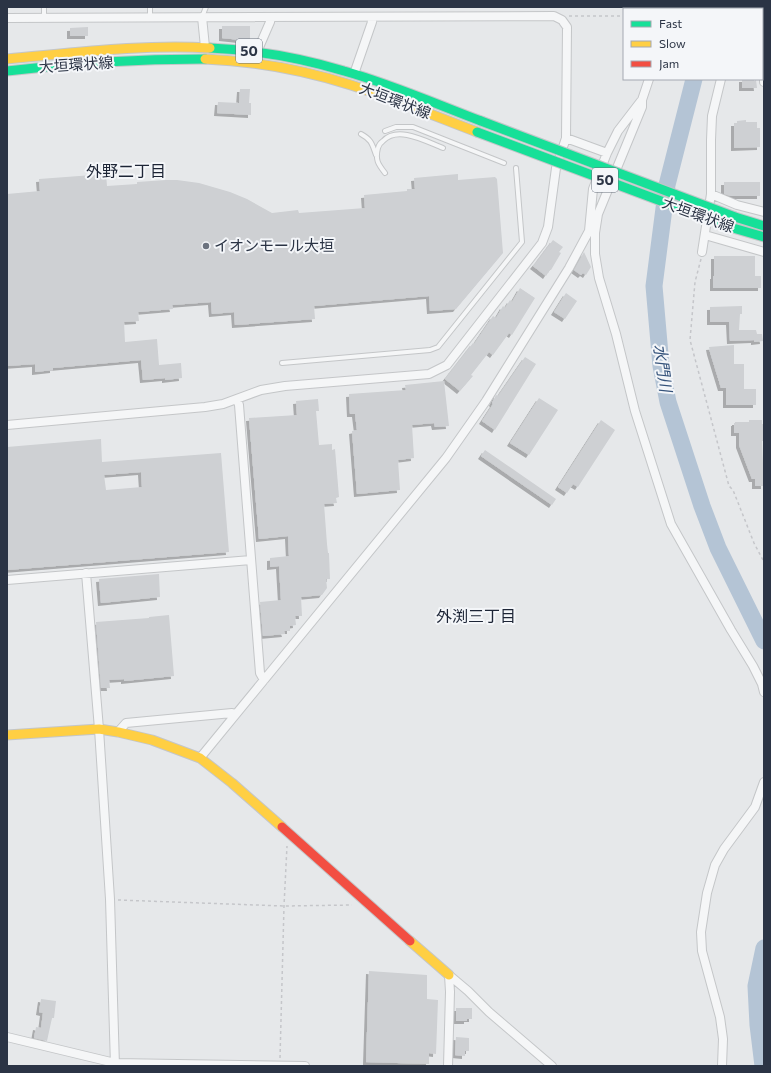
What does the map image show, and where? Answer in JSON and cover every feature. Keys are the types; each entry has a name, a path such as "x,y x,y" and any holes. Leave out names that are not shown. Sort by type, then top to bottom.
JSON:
{"main road":[{"name":"大垣環状線","path":"7,59 126,49 205,47 257,52 318,64 354,74 481,120 735,217 764,226"},
{"name":"大垣環状線","path":"7,71 41,67 163,59 206,59 279,67 350,85 733,228 764,238"},
{"path":"7,735 99,729 152,740 200,758 232,783 449,975"}],"street":[{"path":"764,12 764,82"},
{"path":"7,18 554,16 562,20 567,27 566,138 556,168 548,227 542,243 447,365 429,374 285,386 261,390 223,404 205,407 7,425"},
{"path":"202,17 205,47"},
{"path":"257,52 271,17"},
{"path":"354,74 372,22 372,17"},
{"path":"200,758 446,458 490,394 592,232 642,107 642,100 649,80"},
{"path":"702,252 711,194 712,116 721,80"},
{"path":"642,100 618,131 607,153 593,189 592,232 599,278 616,334 635,411 671,524 753,666 762,684 764,692"},
{"path":"566,138 607,153"},
{"path":"711,194 737,205 764,212"},
{"path":"705,235 764,252"},
{"path":"237,399 239,405 260,673 264,680"},
{"path":"7,580 251,560"},
{"path":"86,573 99,729 110,900 115,1064"},
{"path":"118,732 126,724 232,713 235,714"},
{"path":"722,1066 723,1039 720,1018 702,951 701,932 707,893 715,865 724,849 754,808 764,782"},
{"path":"448,1066 449,975"},
{"path":"449,975 489,1012 552,1066"},
{"path":"7,1036 115,1064 305,1066"}],"lane":[{"path":"44,7 44,18"},
{"path":"150,7 150,18"},
{"path":"202,17 206,7"},
{"path":"385,131 396,127 413,127 504,163"},
{"path":"361,134 368,137 372,143 378,164 385,173"},
{"path":"376,156 378,145 386,138 396,134 410,135 443,148"},
{"path":"282,363 430,350 438,347 522,242 516,168"}],"path":[{"path":"562,20 569,16 623,16"},
{"path":"702,252 695,282 690,340 729,486 733,490 754,543 764,562"},
{"path":"280,1066 287,841 291,835"},
{"path":"110,900 284,906 356,905 365,900"}],"building":[{"path":"222,26 250,26 250,41 222,38"},
{"path":"88,27 88,36 70,36 70,28"},
{"path":"742,80 756,80 757,88 742,88"},
{"path":"240,89 250,89 249,103 251,103 251,115 217,113 218,102 239,103"},
{"path":"746,120 746,122 757,122 757,128 760,128 760,147 734,148 734,123 737,123 737,121"},
{"path":"106,174 107,186 166,180 199,183 230,192 247,199 272,213 298,210 299,213 365,208 364,195 415,189 414,178 458,174 458,180 495,177 497,179 503,253 456,309 430,311 429,296 314,306 315,319 235,325 234,312 212,314 211,302 172,305 173,309 138,312 139,321 124,322 125,342 157,339 159,365 181,363 182,378 143,380 141,360 53,368 53,370 35,372 35,364 7,366 7,194 40,191 39,179"},
{"path":"724,182 760,182 760,196 731,196 724,194"},
{"path":"553,240 563,247 559,252 561,253 546,276 533,266"},
{"path":"584,252 591,267 586,275 583,273 581,275 574,270"},
{"path":"714,256 755,256 755,276 761,276 761,288 713,288"},
{"path":"520,288 535,298 512,335 509,333 493,355 489,352 471,375 473,376 460,391 445,379 473,343 474,344 493,316 496,318 503,306 505,308 510,300 512,302"},
{"path":"566,293 577,301 565,319 554,312"},
{"path":"742,306 739,330 756,330 757,334 762,334 763,341 730,341 729,322 710,322 710,307"},
{"path":"734,345 734,364 744,364 744,389 756,389 756,405 726,405 726,388 721,388 709,347"},
{"path":"525,357 536,364 495,430 482,421 493,404 492,403 496,395 498,396"},
{"path":"444,381 449,426 435,427 434,423 412,425 414,458 398,460 400,490 357,494 352,431 357,430 355,414 350,414 349,394 406,390 405,385"},
{"path":"539,398 558,410 529,455 510,443"},
{"path":"318,399 319,411 316,411 319,445 332,444 332,450 335,449 339,497 336,498 337,503 324,504 330,579 326,579 327,588 322,595 301,597 302,616 295,616 296,625 290,626 290,631 284,631 285,634 263,636 260,602 281,600 279,566 270,567 270,558 289,556 288,536 259,539 249,418 297,415 296,401"},
{"path":"601,420 615,430 578,487 573,484 567,493 558,487"},
{"path":"749,420 762,420 762,424 764,424 764,441 762,441 764,486 755,486 755,479 752,479 739,445 739,433 734,433 735,422 749,422"},
{"path":"101,439 102,462 221,453 229,552 7,570 7,447","holes":["141,472 142,487 106,490 104,475"]},
{"path":"485,450 556,499 552,505 481,456"},
{"path":"159,574 160,597 101,603 99,579"},
{"path":"169,615 174,676 124,681 124,679 109,680 110,688 101,688 96,622"},
{"path":"369,971 427,975 427,999 438,1000 436,1054 429,1053 429,1064 366,1062"},
{"path":"41,999 56,1001 54,1018 52,1018 47,1041 34,1038 36,1027 41,1028 43,1013 39,1012"},
{"path":"456,1008 472,1008 472,1019 467,1019 467,1021 456,1021"},
{"path":"456,1037 469,1038 469,1051 465,1051 465,1056 455,1055"}],"waterway":[{"name":"水門川","path":"694,80 667,185 654,286 661,366 668,402 702,506 718,548 764,641"},
{"name":"水門川","path":"763,1066 758,1025 756,986 764,948"}],"traffic: fast":[{"path":"210,48 261,53 328,66 413,94 481,121"},
{"path":"7,71 106,62 205,59"},
{"path":"481,121 735,217"},
{"path":"477,132 733,228"},
{"path":"735,217 764,226"},
{"path":"733,228 764,237"}],"traffic: slow":[{"path":"7,59 134,48 210,48"},
{"path":"205,59 260,64 315,75 383,96 477,132"},
{"path":"7,735 99,729 152,740 200,758 232,783 282,827"},
{"path":"410,941 449,975"}],"traffic: jam":[{"path":"282,827 410,941"}],"place":[{"name":"イオンモール大垣","path":"206,246"}],"district":[{"name":"外野二丁目","path":"126,171"},
{"name":"外渕三丁目","path":"476,616"}]}
